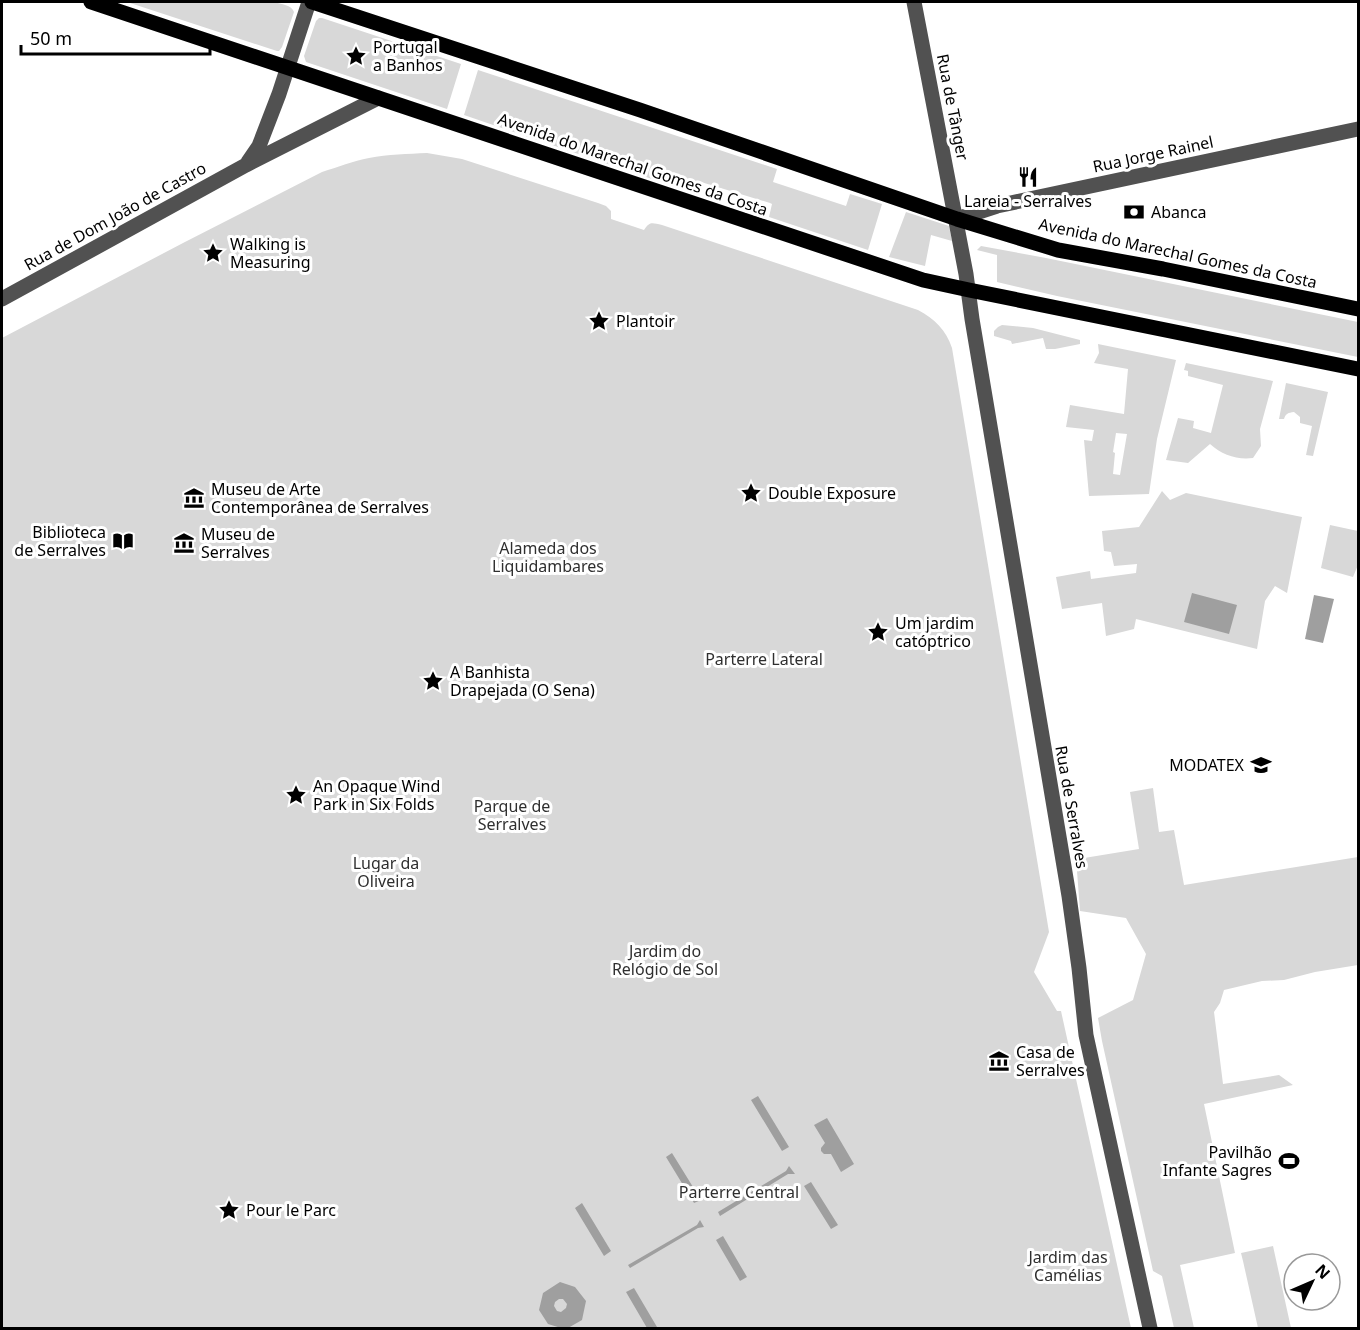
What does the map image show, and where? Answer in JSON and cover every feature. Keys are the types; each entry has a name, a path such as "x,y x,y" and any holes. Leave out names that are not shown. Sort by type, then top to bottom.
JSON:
{"main road":[{"name":"Avenida do Marechal Gomes da Costa","path":"91,2 923,279 1359,369"},
{"name":"Avenida do Marechal Gomes da Costa","path":"310,2 631,107 957,219 1058,250 1359,309"}],"street":[{"name":"Avenida do Marechal Gomes da Costa","path":"287,67 310,2"},
{"name":"Rua de Tânger","path":"914,2 957,219"},
{"path":"246,165 259,146 287,67"},
{"name":"Rua de Dom João de Castro","path":"2,299 246,165 378,98"},
{"name":"Rua Jorge Rainel","path":"957,219 997,206 1359,129"},
{"path":"957,219 969,290"},
{"name":"Rua de Serralves","path":"969,290 1069,896 1086,1035 1150,1329"}],"green space":[{"path":"127,2 274,2 289,6 294,12 282,47 277,51"},
{"path":"319,18 461,64 447,109 306,62 304,56"},
{"path":"478,70 777,169 773,182 846,206 850,194 882,204 868,250 769,217 772,204 770,203 701,182 696,194 464,115"},
{"name":"Parque de Serralves","path":"427,153 462,159 598,203 611,211 611,219 644,230 652,223 662,225 918,310 935,321 947,336 952,348 1049,932 1034,972 1057,1011 1061,1011 1131,1328 2,1328 2,338 322,172 376,157"},
{"path":"906,212 949,226 952,241 931,235 925,266 889,257"},
{"path":"981,246 1358,322 1358,357 997,282 997,255 977,250"},
{"path":"1002,325 1033,328 1080,340 1080,344 1046,349 1043,338 1012,344 1011,341 994,336 994,331"},
{"path":"1098,344 1176,360 1157,439 1149,494 1089,496 1084,440 1092,441 1094,430 1066,427 1070,405 1124,414 1128,369 1094,363 1099,353","holes":["1116,433 1127,434 1120,475 1113,474"]},
{"path":"1186,363 1273,381 1260,429 1261,446 1253,458 1230,456 1210,444 1188,463 1166,460 1178,418 1194,421 1193,428 1211,433 1223,385 1188,376 1188,371 1184,370"},
{"path":"1286,383 1328,392 1313,456 1306,455 1312,426 1300,423 1300,417 1294,412 1288,414 1284,419 1279,419"},
{"path":"1162,491 1170,500 1186,493 1302,517 1287,593 1275,586 1265,601 1257,649 1136,619 1134,629 1106,636 1102,603 1062,609 1056,577 1090,571 1091,579 1136,573 1137,564 1114,566 1111,552 1104,551 1102,531 1139,527"},
{"path":"1330,525 1358,531 1358,565 1353,577 1321,568"},
{"path":"1153,788 1159,832 1174,830 1184,885 1358,857 1358,965 1284,980 1262,981 1224,990 1214,1012 1223,1084 1279,1075 1293,1085 1204,1104 1235,1253 1180,1265 1194,1328 1174,1328 1162,1276 1153,1271 1098,1018 1133,1000 1146,954 1126,918 1080,911 1078,859 1139,849 1130,792"},
{"path":"1273,1246 1282,1287 1282,1312 1287,1312 1291,1328 1258,1328 1241,1253"}],"shaded area":[{"path":"1192,593 1237,605 1229,634 1184,622"},
{"path":"1314,595 1334,599 1323,643 1305,639"},
{"path":"758,1096 789,1147 782,1151 751,1100"},
{"path":"827,1118 854,1164 841,1172 831,1154 824,1154 821,1151 825,1143 814,1125"},
{"path":"672,1153 701,1200 694,1203 666,1157"},
{"path":"789,1166 795,1174 788,1174 720,1216 718,1212 786,1171"},
{"path":"811,1182 838,1225 831,1229 804,1186"},
{"path":"582,1203 611,1251 604,1256 575,1208"},
{"path":"700,1220 704,1227 698,1228 630,1268 628,1265 697,1225"},
{"path":"723,1236 747,1277 740,1281 716,1240"},
{"path":"560,1282 575,1287 586,1301 582,1320 568,1328 548,1324 539,1310 543,1293","holes":["563,1299 567,1304 566,1308 561,1312 557,1311 554,1306 555,1302"]},
{"path":"634,1288 657,1327 647,1328 626,1292"}],"place":[{"name":"Portugal a Banhos","path":"356,56"},
{"name":"Lareia - Serralves","path":"1028,177"},
{"name":"Abanca","path":"1134,212"},
{"name":"Walking is Measuring","path":"213,253"},
{"name":"Plantoir","path":"599,321"},
{"name":"Double Exposure","path":"751,493"},
{"name":"Museu de Arte Contemporânea de Serralves","path":"194,498"},
{"name":"Biblioteca de Serralves","path":"123,541"},
{"name":"Museu de Serralves","path":"184,543"},
{"name":"Um jardim catóptrico","path":"878,632"},
{"name":"A Banhista Drapejada (O Sena)","path":"433,681"},
{"name":"MODATEX","path":"1261,765"},
{"name":"An Opaque Wind Park in Six Folds","path":"296,795"},
{"name":"Casa de Serralves","path":"999,1061"},
{"name":"Pavilhão Infante Sagres","path":"1289,1161"},
{"name":"Pour le Parc","path":"229,1210"}],"park label":[{"name":"Alameda dos Liquidambares","path":"548,557"},
{"name":"Parterre Lateral","path":"764,659"},
{"name":"Lugar da Oliveira","path":"386,872"},
{"name":"Jardim do Relógio de Sol","path":"665,960"},
{"name":"Parterre Central","path":"739,1192"},
{"name":"Jardim das Camélias","path":"1068,1266"}]}
